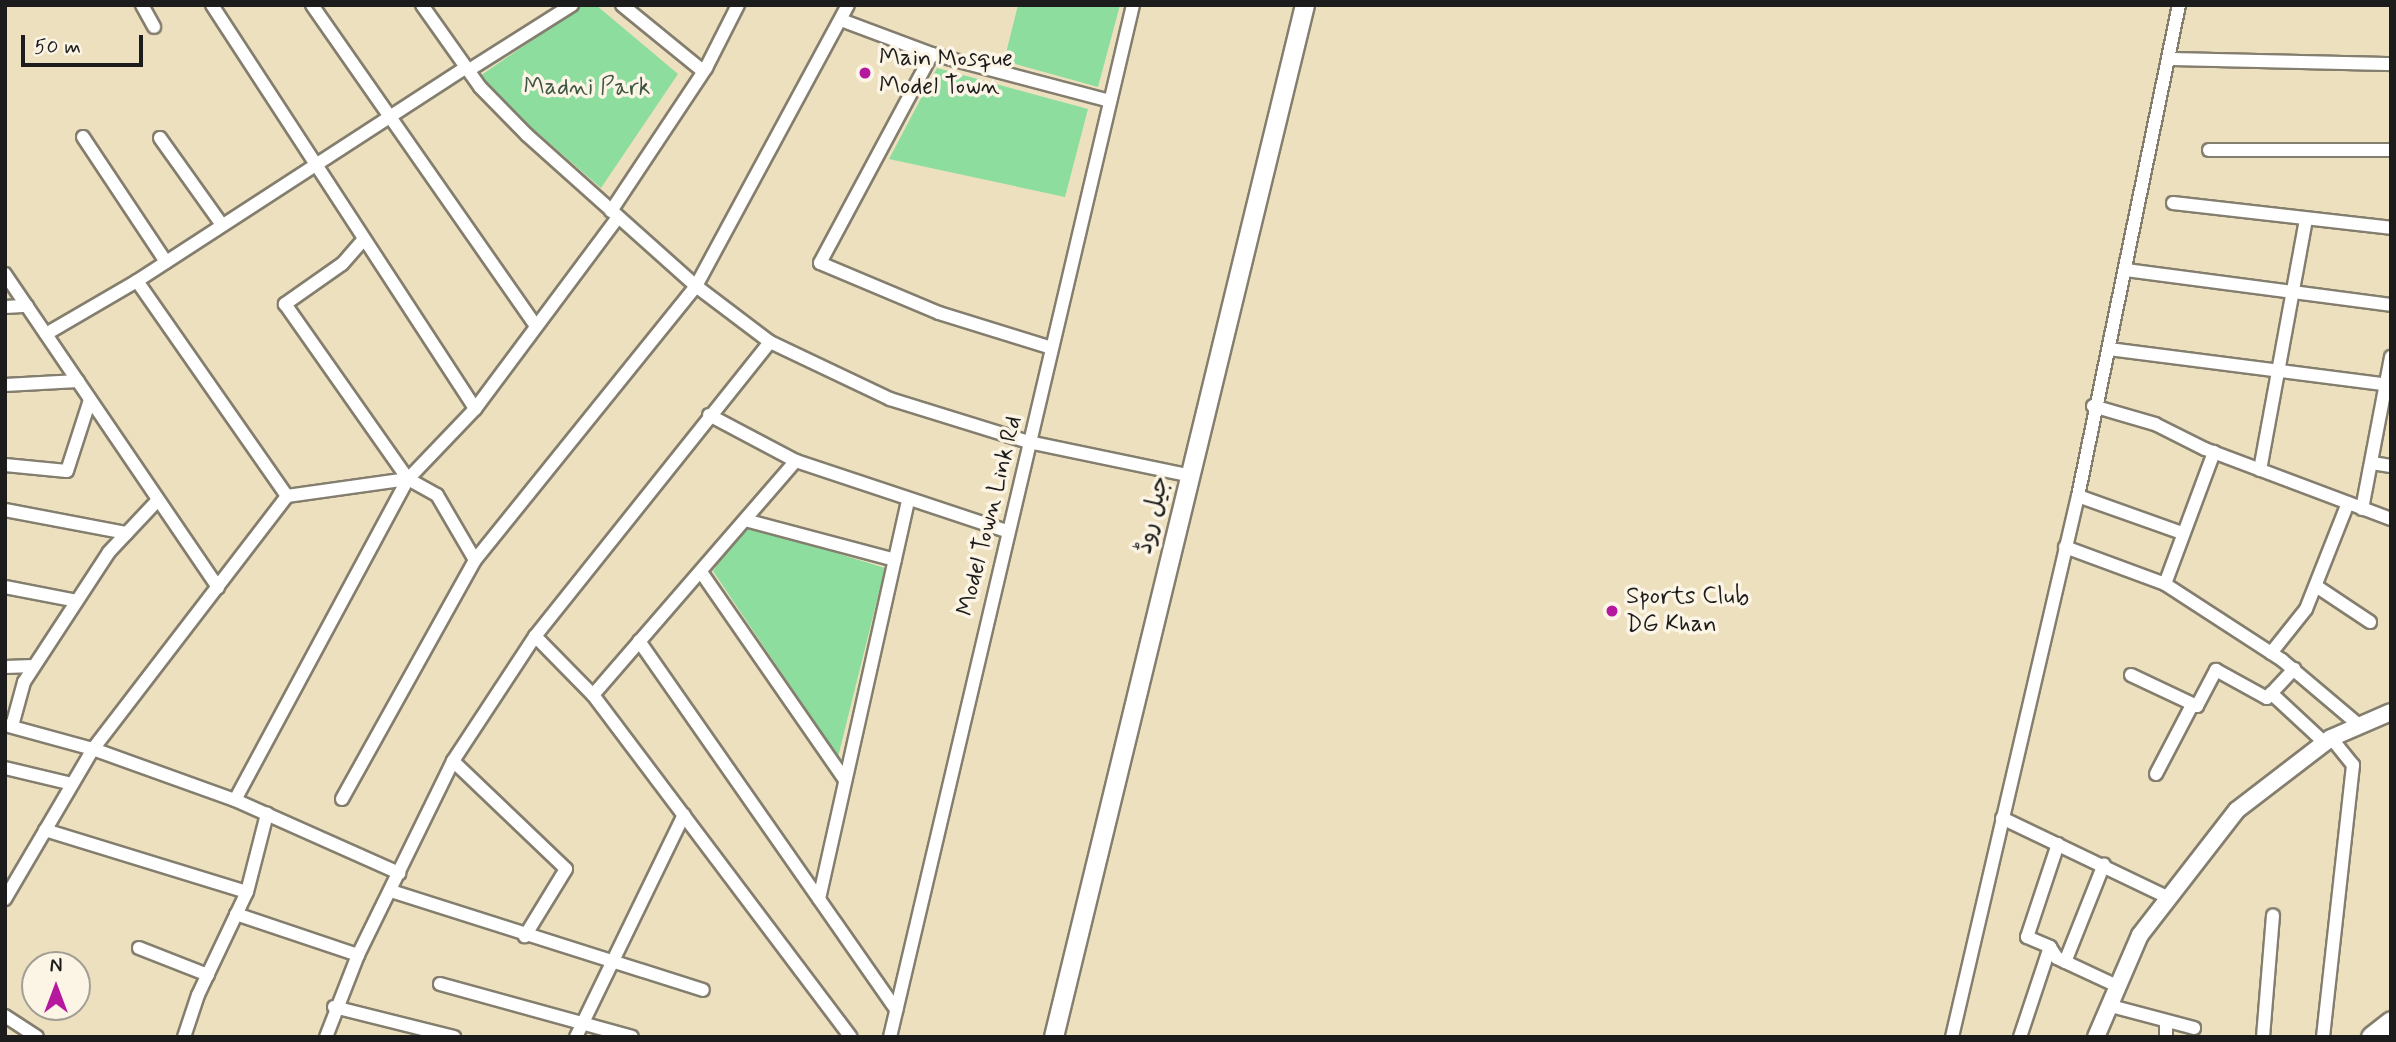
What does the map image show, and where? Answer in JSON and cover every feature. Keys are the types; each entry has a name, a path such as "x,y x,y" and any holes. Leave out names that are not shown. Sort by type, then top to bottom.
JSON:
{"highway":[{"path":"2372,1037 2391,1022"}],"main road":[{"name":"جیل روڈ","path":"1054,1037 1187,475 1305,5"}],"street":[{"path":"142,5 154,27"},
{"path":"212,5 475,409"},
{"path":"312,5 535,325"},
{"path":"422,5 468,68 527,135 696,286 770,342 890,399 1029,442 1187,475"},
{"path":"46,334 137,281 389,116 572,5"},
{"path":"622,5 704,71"},
{"path":"235,800 408,479 475,409 614,214 704,71 738,5"},
{"path":"342,799 475,560 696,286 848,5"},
{"name":"Model Town Link Rd","path":"890,1037 1006,531 1133,5"},
{"path":"1952,1037 2078,496 2093,406 2109,349 2126,270 2179,5"},
{"path":"841,20 932,54 1110,101"},
{"path":"932,54 820,263 939,313 1052,348"},
{"path":"2168,59 2391,64"},
{"path":"83,137 166,262"},
{"path":"160,138 222,225"},
{"path":"2209,150 2391,150"},
{"path":"2173,204 2391,228"},
{"path":"2260,470 2306,220"},
{"path":"364,239 342,264 285,304 408,479 437,495 475,560"},
{"path":"2126,270 2294,294 2391,304"},
{"path":"5,274 218,587"},
{"path":"137,281 287,496"},
{"path":"5,307 27,306"},
{"path":"326,1037 334,1007 453,761 535,636 770,342"},
{"path":"2109,349 2388,385"},
{"path":"2362,509 2388,385 2391,356"},
{"path":"5,385 78,381"},
{"path":"5,465 67,471 90,400"},
{"path":"2093,406 2155,424 2214,452 2391,519"},
{"path":"709,415 796,461 908,501 1006,531"},
{"path":"2165,584 2214,452"},
{"path":"593,695 796,461"},
{"path":"2372,463 2391,466"},
{"path":"5,900 10,877 45,830 93,749 287,496 408,479"},
{"path":"2078,496 2182,533"},
{"path":"159,500 127,533 76,601 24,682 8,725 93,749 235,800 399,873"},
{"path":"819,900 908,501"},
{"path":"2271,653 2306,610 2348,503"},
{"path":"5,510 127,533"},
{"path":"745,520 895,560"},
{"path":"2065,547 2165,584 2294,669 2360,726"},
{"path":"701,572 845,780"},
{"path":"2316,586 2370,622"},
{"path":"5,587 76,601"},
{"path":"535,636 593,695 852,1037"},
{"path":"639,641 896,1010"},
{"path":"5,667 34,666"},
{"path":"2131,675 2197,706 2216,670 2267,698 2294,669"},
{"path":"2271,693 2353,765 2323,1037"},
{"path":"2156,774 2192,705"},
{"path":"2096,1037 2140,935 2236,810 2328,741 2391,712"},
{"path":"453,761 566,869 525,936"},
{"path":"5,768 72,784"},
{"path":"184,1037 208,975 247,892 267,814"},
{"path":"576,1037 684,816"},
{"path":"2002,818 2104,864 2169,898"},
{"path":"45,830 247,892"},
{"path":"2058,844 2027,937 2050,947 2065,962 2117,986"},
{"path":"2065,962 2104,864"},
{"path":"391,891 611,964 703,990"},
{"path":"236,914 358,955"},
{"path":"2263,1037 2273,915"},
{"path":"2020,1037 2050,947"},
{"path":"139,948 208,975"},
{"path":"440,984 632,1037"},
{"path":"2111,1006 2194,1028"},
{"path":"334,1007 454,1037"},
{"path":"5,1016 37,1037"},
{"path":"2166,1022 2166,1037"}],"green space":[{"name":"Madni Park","path":"583,5 596,5 678,74 601,188 502,102 480,76"},
{"path":"1018,5 1120,5 1098,87 1004,61"},
{"path":"937,68 1088,109 1065,197 889,159"},
{"path":"745,525 885,568 838,757 713,571"}],"place":[{"name":"Main Mosque Model Town","path":"865,73"},
{"name":"Sports Club DG Khan","path":"1612,611"}]}
